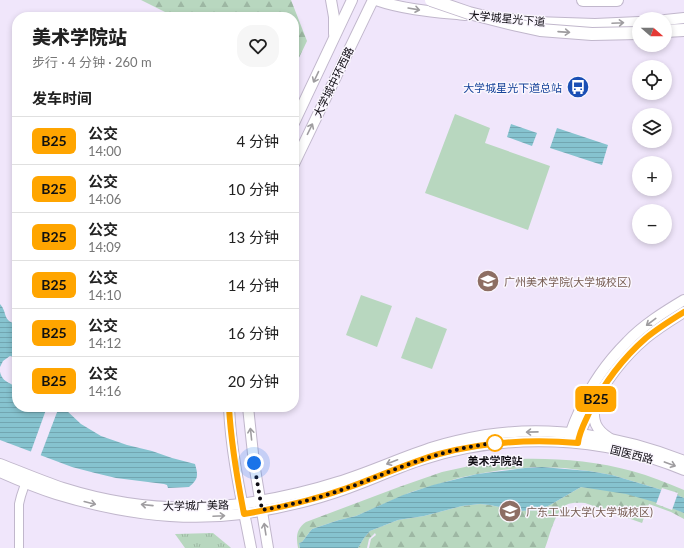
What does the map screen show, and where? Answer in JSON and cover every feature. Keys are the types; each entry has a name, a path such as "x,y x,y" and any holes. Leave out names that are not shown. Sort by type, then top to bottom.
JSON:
{"highway":[{"path":"431,0 517,25 540,30 592,34 632,33"},
{"path":"583,0 617,0"},
{"path":"672,31 684,30"}],"main road":[{"path":"331,0 334,17 333,42"},
{"name":"大学城中环西路","path":"299,113 352,0"},
{"name":"大学城中环西路","path":"299,154 375,0"},
{"name":"大学城星光下道","path":"375,0 428,11 535,22 595,24 632,22"},
{"path":"440,0 496,18"},
{"path":"672,19 684,18"},
{"path":"574,438 582,406 609,362 633,336 659,316 684,300"},
{"path":"574,438 609,378 627,356 647,338 684,312"},
{"path":"594,404 596,425 603,434 614,440"},
{"path":"230,412 235,463 251,548"},
{"path":"249,412 254,463 268,548"},
{"name":"国医西路","path":"574,438 614,440 653,450 684,461"},
{"name":"国医西路","path":"574,438 644,456 684,470"},
{"name":"大学城广美路","path":"0,472 102,498 132,503 186,507 243,508 261,505 293,504 327,495 423,459 475,446 504,442 574,438"},
{"name":"大学城广美路","path":"0,464 27,479"}],"street":[{"path":"19,548 19,508 21,496 27,479"}],"green space":[{"path":"141,0 291,0 296,12 165,12"},
{"path":"299,20 307,41 299,58"},
{"path":"455,114 490,128 485,143 550,166 528,230 425,193"},
{"path":"361,295 392,306 377,347 346,335"},
{"path":"416,317 447,329 432,369 401,358"},
{"path":"519,459 576,461 632,471 684,490 684,498 612,475 589,471 535,467 502,470 459,478 411,492 356,516 312,529 302,542 299,543 300,548 298,548 297,540 299,530 300,527 306,522 442,472 488,462"},
{"path":"581,487 621,492 647,499 684,513 684,519 671,512 649,504 642,523 585,503 573,503 566,505 558,513 545,548 369,548 371,539 376,535 375,533 369,539 367,548 358,548 370,531 398,520 424,516 462,506 480,504 519,511 539,510"},
{"path":"213,533 231,548 185,548 175,534"}],"water":[{"path":"511,124 537,133 532,146 507,137"},
{"path":"557,128 608,145 602,165 550,148"},
{"path":"0,304 7,319 12,323 12,357 10,356 3,361 0,367"},
{"path":"0,372 3,379 12,384 12,412 68,412 81,424 101,436 127,445 195,464 197,477 195,482 189,487 168,488 167,485 164,484 116,478 72,467 0,440"},
{"path":"542,467 589,471 612,475 672,493 684,498 684,513 658,503 626,494 581,487 539,510 519,511 480,504 462,506 424,516 398,520 370,531 358,548 300,548 299,543 302,542 312,529 356,516 403,495 433,485 477,474"}],"pier":[{"path":"45,412 57,412 40,457 30,454"},
{"path":"662,488 678,493 672,510 656,504"}],"bus line":[{"name":"B25","path":"229,412 235,463 244,514 327,495 423,459 475,446 538,441 578,443 580,432 594,404 602,389 618,366 627,356 659,328 684,312"}],"place":[{"name":"大学城星光下道总站","path":"578,87"},
{"name":"广州美术学院(大学城校区)","path":"488,281"},
{"name":"美术学院站","path":"495,443"},
{"name":"广东工业大学(大学城校区)","path":"510,511"}],"route":[{"path":"254,463 262,510 279,507 346,489 423,459 440,454 495,443"}]}
